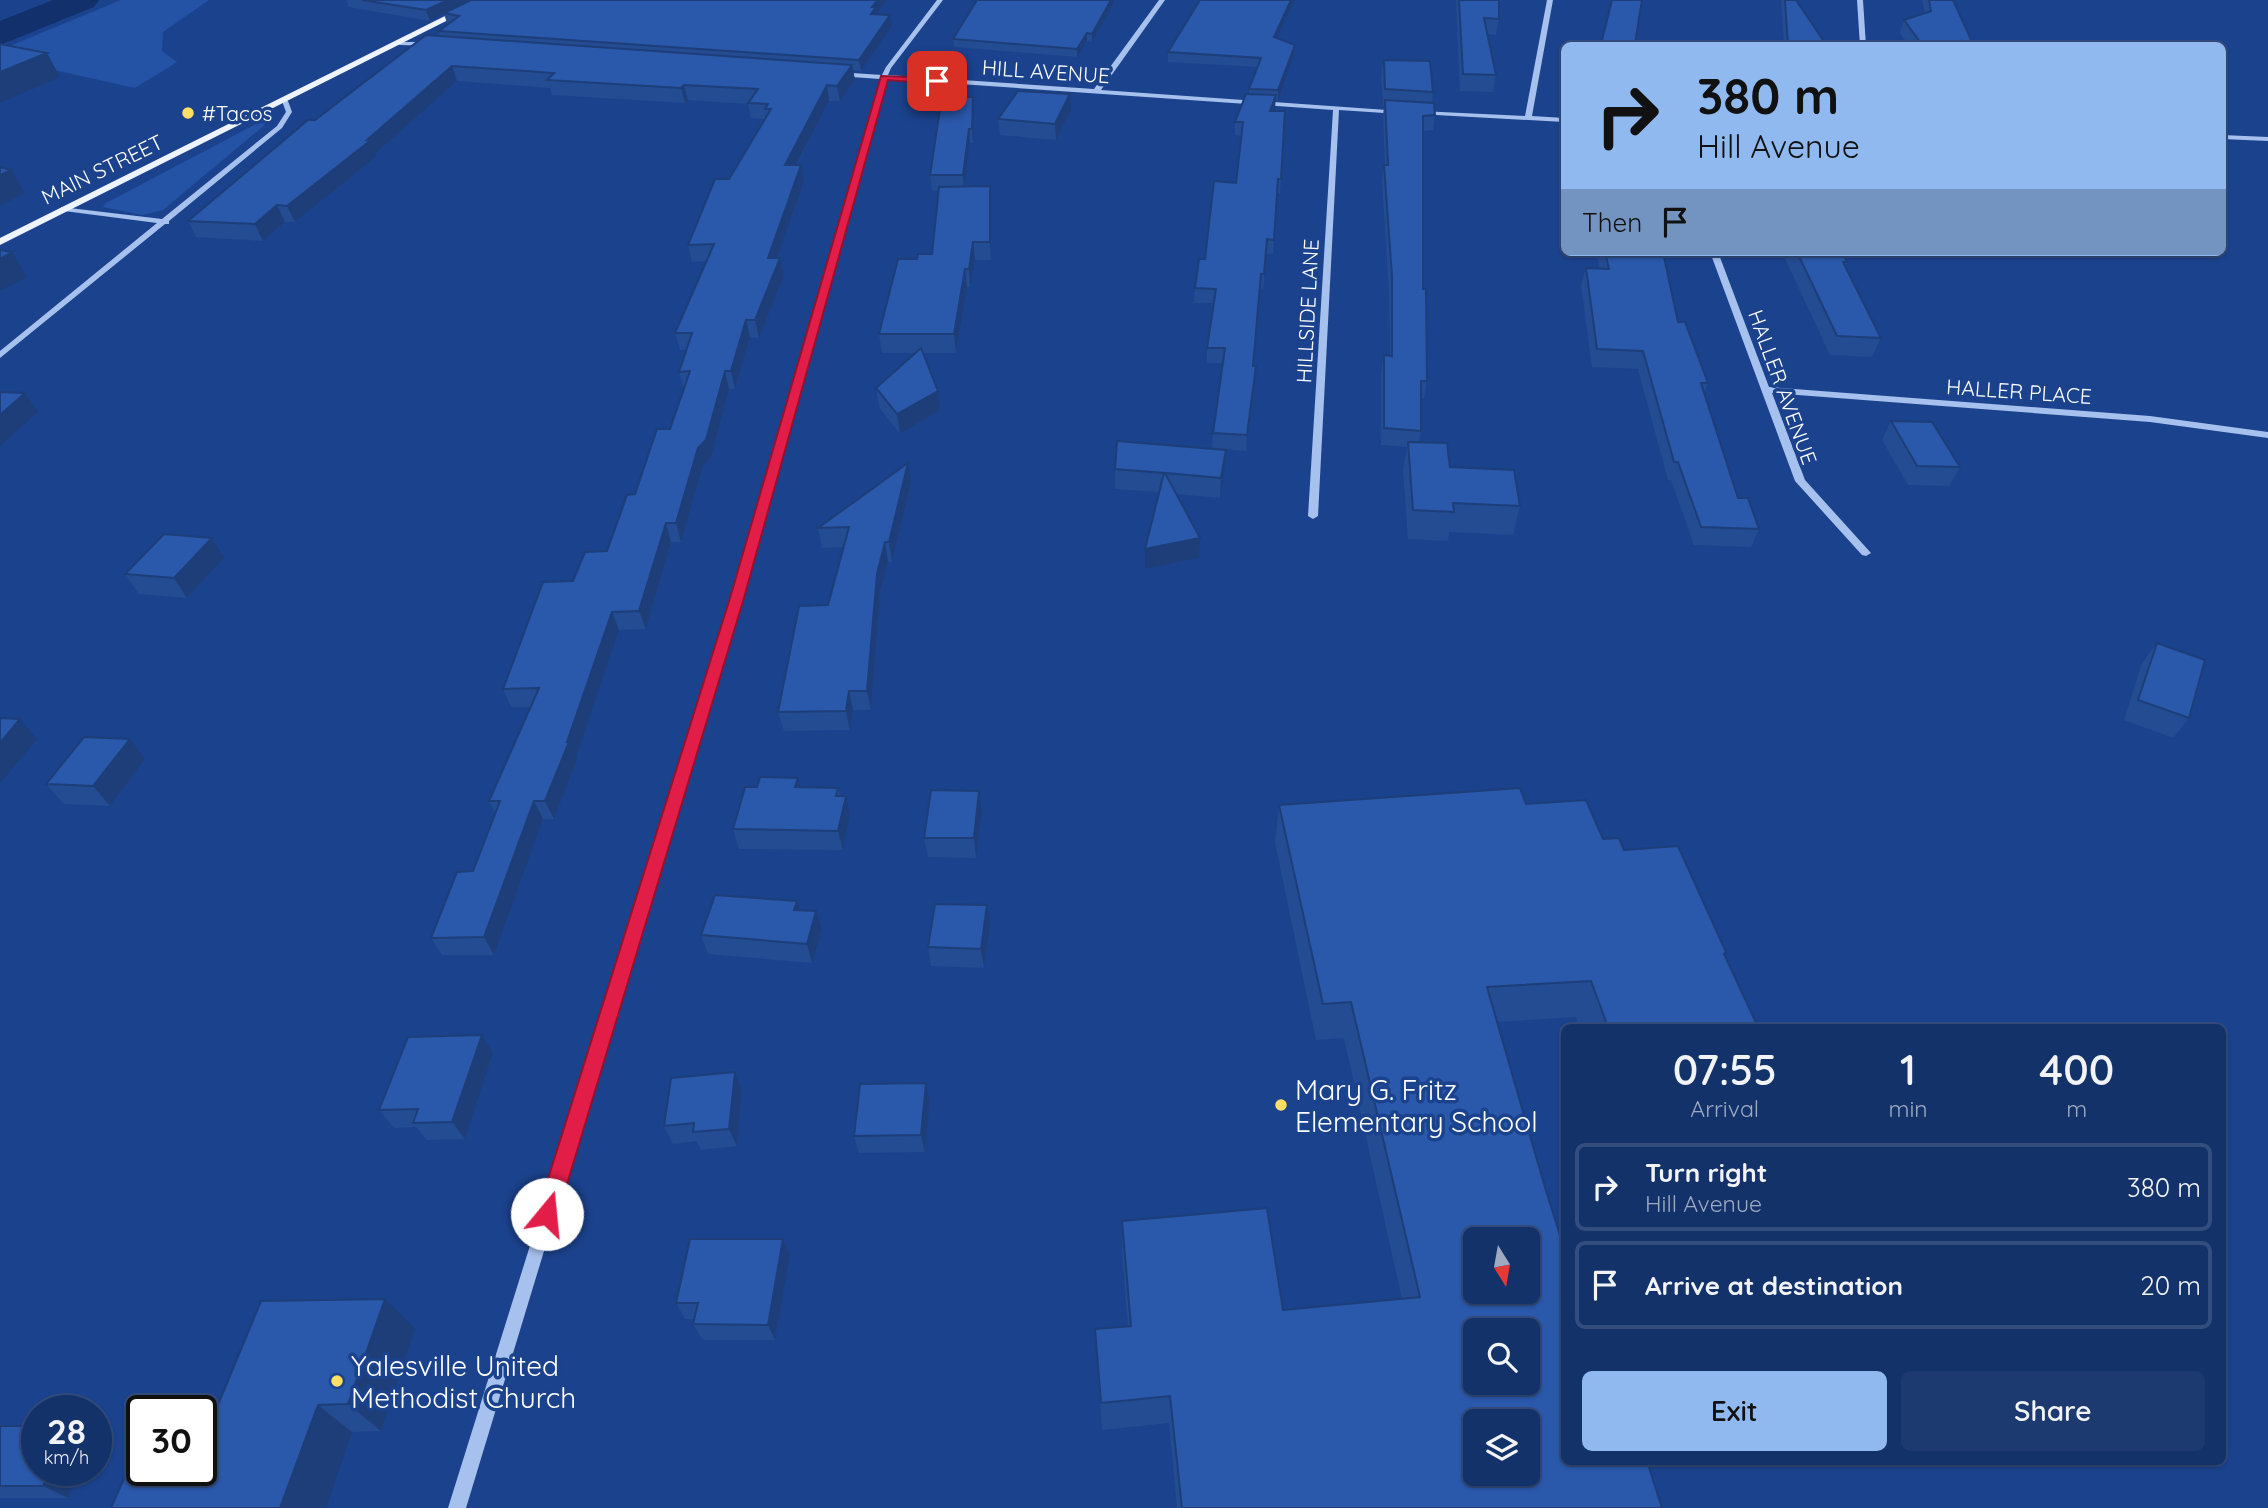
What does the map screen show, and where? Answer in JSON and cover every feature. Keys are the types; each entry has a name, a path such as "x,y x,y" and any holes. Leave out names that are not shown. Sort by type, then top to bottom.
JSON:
{"main road":[{"name":"MAIN STREET","path":"0,242 484,0"}],"street":[{"path":"457,1508 733,612 884,77 940,0"},
{"path":"1096,92 1162,0"},
{"path":"1528,119 1550,0"},
{"path":"1860,0 1863,42"},
{"path":"400,43 445,45"},
{"name":"HILL AVENUE","path":"830,73 1336,109 1561,120"},
{"path":"0,355 284,123 289,112 285,101"},
{"name":"HILLSIDE LANE","path":"1313,516 1336,109"},
{"path":"2226,138 2268,138"},
{"path":"64,209 166,222"},
{"name":"HALLER AVENUE","path":"1716,256 1800,481 1866,553"},
{"name":"HALLER PLACE","path":"1766,390 2150,419 2268,436"}],"shaded area":[{"path":"121,0 209,0 163,32 162,51 177,62 135,88 0,58 0,50"},
{"path":"258,123 267,123 163,210 142,215 103,207 106,203"}],"building":[{"path":"362,0 448,0 426,10"},
{"path":"471,0 878,0 872,7 876,7 871,14 890,15 859,60 439,31 459,16 444,13"},
{"path":"977,0 1111,0 1092,34 1087,33 1077,49 953,39"},
{"path":"1200,0 1291,0 1274,37 1295,45 1278,90 1249,89 1261,58 1168,52"},
{"path":"1459,0 1499,0 1499,19 1484,18 1496,75 1463,74"},
{"path":"1612,0 1642,0 1635,42 1602,42"},
{"path":"1785,0 1796,0 1824,42 1788,42"},
{"path":"1929,0 1953,0 1972,42 1920,42 1904,20 1931,11"},
{"path":"426,35 852,65 837,86 827,85 785,165 801,165 768,258 780,258 755,320 746,320 731,371 725,371 706,440 698,448 676,523 666,523 639,611 612,612 569,742 545,801 534,801 484,937 431,938 457,872 473,871 500,801 489,801 539,688 503,689 543,582 573,581 585,552 607,551 627,495 635,494 657,429 670,429 690,371 679,372 692,333 675,333 714,244 688,245 715,179 729,179 771,109 765,109 768,104 748,103 758,89 684,85 681,88 547,80 554,73 452,66 367,140 371,140 287,206 277,205 255,224 188,221 308,120 315,120"},
{"path":"0,44 47,53 0,72"},
{"path":"1384,60 1430,61 1433,92 1385,89"},
{"path":"1018,91 1070,94 1055,124 998,119"},
{"path":"1246,94 1276,95 1270,111 1285,111 1274,240 1267,239 1264,274 1261,274 1253,366 1256,366 1247,435 1213,433 1225,348 1207,348 1216,289 1195,288 1199,259 1205,259 1214,181 1236,183 1243,122 1235,122"},
{"path":"942,96 973,97 972,129 969,129 963,175 930,175"},
{"path":"1385,100 1434,103 1435,115 1423,116 1423,289 1426,289 1427,381 1421,381 1421,431 1384,428 1384,355 1392,356 1392,276 1384,165 1388,165"},
{"path":"0,167 11,170 0,175"},
{"path":"990,186 990,242 973,242 969,269 965,269 954,334 879,334 898,259 917,259 918,254 932,254 939,187"},
{"path":"0,250 12,252 0,259"},
{"path":"1606,256 1664,256 1678,322 1685,322 1708,383 1701,383 1738,498 1748,498 1759,529 1701,527 1678,462 1674,462 1643,351 1597,349 1586,268 1609,269"},
{"path":"1799,256 1844,256 1847,262 1843,262 1881,338 1837,336"},
{"path":"921,348 938,391 897,414 876,388"},
{"path":"0,392 25,393 0,415"},
{"path":"1891,421 1932,422 1960,467 1917,466"},
{"path":"1117,441 1226,450 1221,478 1165,473 1200,538 1145,549 1164,473 1115,469"},
{"path":"1408,442 1447,443 1450,467 1514,470 1520,506 1453,503 1454,512 1413,510"},
{"path":"908,463 889,542 885,542 877,574 867,691 849,691 846,711 778,712 799,606 828,605 849,527 818,528"},
{"path":"164,534 212,538 174,578 125,574"},
{"path":"2157,643 2205,660 2189,718 2138,700"},
{"path":"0,718 20,719 0,743"},
{"path":"84,737 130,739 93,786 46,784"},
{"path":"760,777 798,778 795,787 838,788 836,796 846,796 838,831 733,829 745,787 757,787"},
{"path":"1520,788 1526,804 1586,800 1603,839 1619,838 1624,850 1678,846 1757,1024 1607,1024 1591,981 1487,987 1561,1238 1561,1465 1648,1465 1662,1508 1182,1508 1170,1396 1101,1403 1095,1329 1131,1326 1122,1221 1267,1208 1283,1310 1420,1297 1351,1002 1323,1004 1279,805"},
{"path":"931,790 979,791 974,838 924,838"},
{"path":"715,895 797,901 794,910 816,911 807,944 701,935"},
{"path":"935,904 987,905 981,949 928,947"},
{"path":"482,1035 452,1122 413,1123 418,1109 379,1110 408,1037"},
{"path":"735,1072 729,1129 693,1132 694,1123 664,1126 671,1078"},
{"path":"926,1083 921,1135 854,1136 860,1084"},
{"path":"690,1239 783,1239 768,1325 693,1324 698,1303 676,1303"},
{"path":"385,1299 348,1404 318,1405 280,1508 111,1508 126,1474 126,1486 217,1486 217,1407 261,1301"},
{"path":"1,1426 21,1426 21,1486 0,1486"}],"waterway":[{"path":"0,34 82,0"}],"place":[{"name":"#Tacos","path":"188,113"},
{"name":"Mary G. Fritz Elementary School","path":"1281,1105"},
{"name":"Yalesville United Methodist Church","path":"337,1381"}],"route":[{"path":"547,1214 737,598 884,77 937,81"}]}
